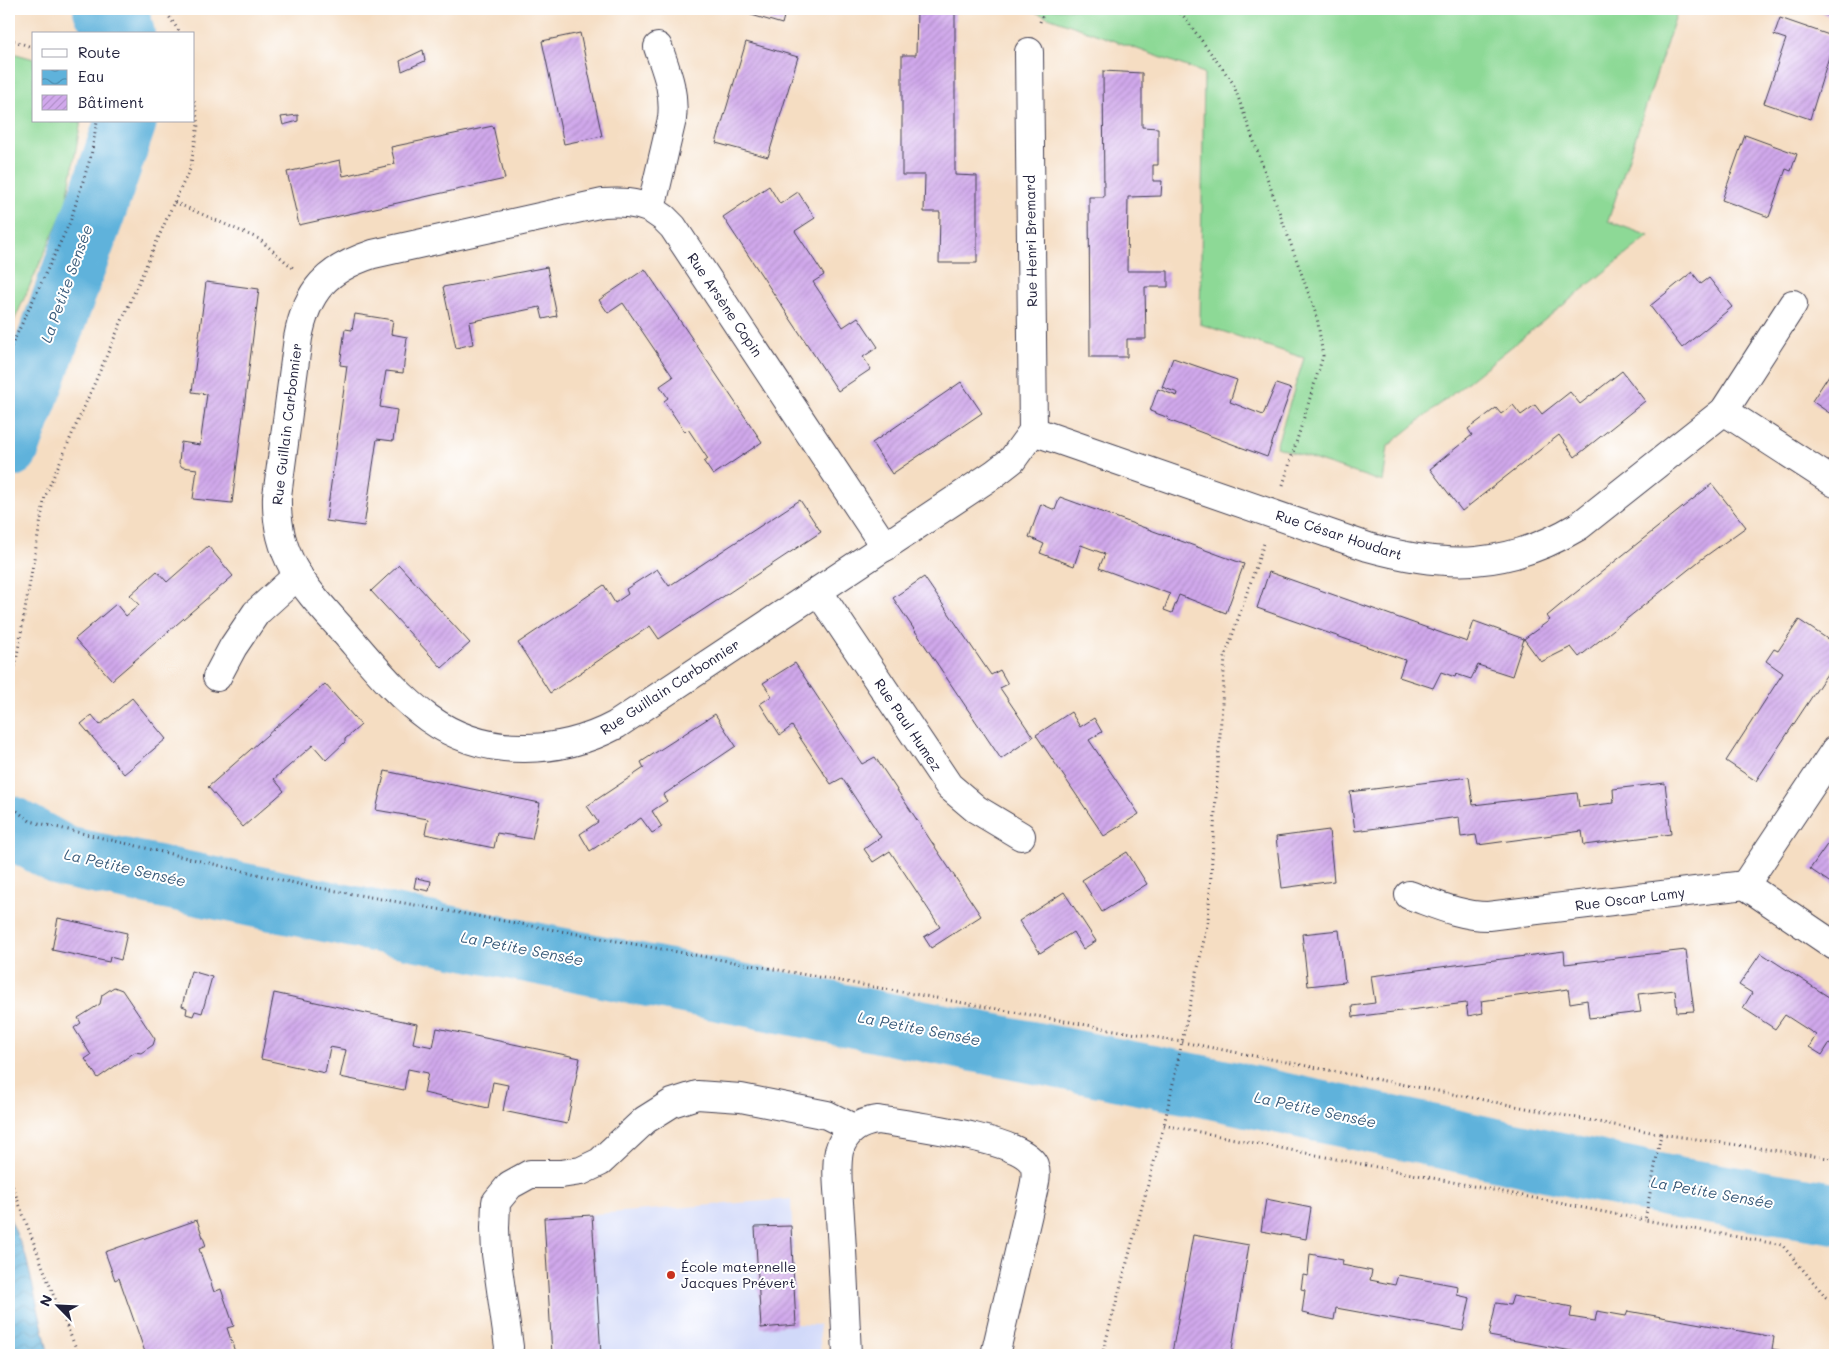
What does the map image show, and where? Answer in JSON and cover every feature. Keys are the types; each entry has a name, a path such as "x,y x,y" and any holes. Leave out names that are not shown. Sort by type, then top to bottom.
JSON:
{"street":[{"path":"651,209 674,104 672,86 658,47"},
{"name":"Rue Henri Bremard","path":"1030,52 1033,431"},
{"name":"Rue Guillain Carbonnier","path":"651,209 637,204 603,203 373,254 355,260 328,277 308,303 301,321 298,338 277,496 277,515 286,556 313,596 389,683 425,716 442,728 465,739 487,745 511,748 561,746 597,735 616,725 1005,466 1018,454 1033,431"},
{"name":"Rue Arsène Copin","path":"651,209 674,228 885,547"},
{"name":"Rue César Houdart","path":"1033,431 1368,547 1415,559 1437,562 1486,560 1512,555 1559,538 1579,526 1724,411 1793,304"},
{"path":"1724,411 1835,483"},
{"path":"217,677 233,647 256,613 298,575"},
{"name":"Rue Paul Humez","path":"818,591 949,786 976,809 1021,836"},
{"path":"1835,750 1745,885 1835,946"},
{"name":"Rue Oscar Lamy","path":"1409,895 1473,916 1488,916 1745,885"},
{"path":"508,1355 509,1347 496,1254 495,1228 496,1202 510,1185 530,1174 561,1174 581,1171 600,1162 645,1120 672,1103 697,1095 740,1098 827,1115 853,1128"},
{"path":"847,1355 838,1164 840,1151 853,1128 865,1121 878,1120 986,1140 1011,1147 1025,1156 1034,1165 1036,1178 995,1355"}],"path":[{"path":"164,9 180,32"},
{"path":"9,39 32,47"},
{"path":"9,701 45,496 190,169 198,125 195,105"},
{"path":"9,351 70,222 91,156 97,122"},
{"path":"174,202 259,239 317,289"},
{"path":"9,805 30,820 303,885 1182,1042 1660,1134 1835,1159"},
{"path":"1102,1355 1164,1124 1181,1049"},
{"path":"1164,1124 1645,1220 1782,1245 1826,1297 1835,1302"},
{"path":"1645,1220 1660,1134"},
{"path":"9,1177 53,1294 79,1355"}],"shaded area":[{"name":"École maternelle Jacques Prévert","path":"791,1199 796,1324 819,1325 821,1355 552,1355 544,1218"}],"green space":[{"path":"1026,9 1678,9 1608,221 1649,236 1388,446 1383,482 1276,447 1304,358 1200,324 1204,73"},
{"path":"9,52 32,58 32,122 81,122 66,205 9,332"}],"water":[{"path":"9,1216 26,1257 49,1355 9,1355"}],"building":[{"path":"731,9 786,9 782,24"},
{"path":"917,9 955,9 955,175 977,176 977,263 939,263 940,212 924,212 925,175 902,175 902,55 916,55"},
{"path":"1810,9 1835,9 1835,18"},
{"path":"1780,18 1835,37 1810,119 1764,103 1786,39 1774,35"},
{"path":"580,33 602,136 564,144 542,41"},
{"path":"746,42 798,57 768,157 716,143"},
{"path":"423,50 425,61 402,71 400,61"},
{"path":"1103,71 1142,73 1142,127 1158,128 1158,165 1153,165 1153,181 1162,181 1161,196 1128,197 1127,271 1168,271 1168,287 1145,287 1146,339 1127,339 1127,357 1090,357 1089,197 1104,197"},
{"path":"298,115 298,121 283,125 281,117"},
{"path":"493,126 505,179 299,225 287,172 340,160 343,176 395,164 391,147"},
{"path":"1745,135 1797,154 1791,171 1786,169 1769,217 1722,200"},
{"path":"769,186 780,204 798,192 815,218 795,231 824,275 813,282 843,327 858,317 878,347 863,357 871,369 838,391 723,217"},
{"path":"547,267 557,316 543,319 540,307 469,322 473,344 456,348 443,287"},
{"path":"645,269 762,442 713,475 704,462 708,459 688,429 685,432 664,401 668,398 660,386 673,377 623,303 608,313 599,300"},
{"path":"1692,272 1701,284 1709,278 1732,307 1682,348 1650,306"},
{"path":"206,282 259,289 232,503 193,499 197,469 182,467 179,463 181,442 200,445 207,394 192,392"},
{"path":"355,314 393,320 391,334 407,337 403,373 386,371 380,407 397,410 393,441 377,439 364,526 326,521 347,366 340,365 345,329 352,330"},
{"path":"1173,358 1237,380 1230,402 1263,415 1276,384 1291,389 1267,457 1168,420 1169,418 1150,411 1158,389 1177,396 1178,393 1162,387"},
{"path":"1835,366 1835,417 1812,401"},
{"path":"1622,371 1645,401 1575,457 1559,435 1462,511 1430,469 1472,435 1468,429 1496,408 1501,414 1513,405 1521,415 1535,405 1542,414 1570,392 1580,404"},
{"path":"961,382 982,413 892,474 872,443"},
{"path":"1712,484 1746,527 1703,558 1579,657 1571,647 1541,662 1524,639 1550,620 1547,616 1559,606"},
{"path":"1060,497 1244,564 1226,613 1179,595 1172,613 1164,610 1170,594 1099,568 1105,554 1081,545 1074,566 1040,553 1044,544 1029,537 1041,504 1055,510"},
{"path":"800,500 821,532 659,639 650,626 550,693 518,643 604,585 615,603 628,594 626,589 657,569 669,586"},
{"path":"208,546 233,576 112,680 75,639 116,604 126,616 139,605 130,595 157,571 167,582"},
{"path":"399,565 470,643 442,668 371,591"},
{"path":"1269,572 1467,642 1474,621 1524,639 1512,676 1478,665 1471,679 1456,674 1455,677 1441,672 1433,688 1399,677 1405,660 1257,608"},
{"path":"924,577 991,675 1000,670 1008,684 1000,688 1033,737 1001,759 893,598"},
{"path":"1799,620 1835,644 1835,662 1756,781 1726,761 1783,673 1766,661 1774,649 1778,651"},
{"path":"795,663 862,764 875,757 981,916 931,948 924,937 940,927 890,851 873,862 864,849 881,837 842,778 831,784 792,726 780,735 760,704 772,696 763,683"},
{"path":"325,684 361,725 326,760 313,745 274,779 284,791 243,827 208,787"},
{"path":"132,698 166,739 124,774 81,724 92,715 100,725"},
{"path":"1071,712 1080,727 1094,718 1102,732 1089,740 1139,814 1104,836 1036,735"},
{"path":"715,714 736,746 663,795 667,801 652,811 662,827 652,833 641,818 590,851 580,834 598,822 587,806 644,768 641,762"},
{"path":"385,771 540,803 532,839 497,833 494,848 425,834 428,819 376,810"},
{"path":"1469,777 1473,805 1577,793 1579,807 1614,803 1613,789 1665,783 1671,834 1584,845 1582,831 1478,845 1476,835 1461,837 1459,817 1355,831 1350,792"},
{"path":"1329,830 1334,881 1282,888 1276,837"},
{"path":"1833,836 1835,837 1835,886 1810,869"},
{"path":"1127,852 1147,884 1102,912 1082,880"},
{"path":"416,878 431,881 429,891 414,888"},
{"path":"1064,892 1096,941 1083,949 1073,932 1040,953 1019,921"},
{"path":"58,918 127,933 121,960 110,957 109,962 52,950"},
{"path":"1339,930 1345,982 1308,986 1302,934"},
{"path":"1686,950 1694,1011 1677,1012 1675,990 1638,994 1641,1012 1589,1018 1587,1000 1570,1003 1568,989 1481,1001 1483,1013 1468,1016 1466,1003 1353,1017 1352,1006 1375,1003 1371,976 1564,951 1565,964"},
{"path":"1761,953 1835,1001 1835,1048 1829,1044 1822,1055 1809,1047 1816,1035 1785,1015 1775,1029 1743,1008 1752,993 1739,985"},
{"path":"191,971 212,977 202,1013 195,1011 193,1016 186,1014 187,1008 182,1006"},
{"path":"114,987 122,990 155,1039 153,1045 141,1053 135,1052 98,1078 85,1059 91,1055 74,1028 81,1023 78,1018 100,1004 102,995"},
{"path":"274,993 417,1024 413,1043 433,1047 437,1028 580,1058 567,1124 503,1111 508,1085 493,1082 488,1108 424,1093 428,1073 408,1069 404,1090 340,1077 346,1050 330,1047 325,1073 261,1059"},
{"path":"1266,1199 1311,1208 1306,1239 1261,1231"},
{"path":"592,1215 601,1355 552,1355 544,1218"},
{"path":"197,1220 206,1246 199,1249 214,1292 221,1289 234,1326 227,1328 236,1355 146,1355 119,1278 115,1280 105,1252"},
{"path":"791,1226 796,1325 761,1328 755,1227"},
{"path":"1193,1235 1249,1245 1231,1355 1181,1355 1172,1353"},
{"path":"1310,1254 1343,1260 1342,1265 1372,1271 1370,1280 1395,1285 1398,1275 1458,1286 1457,1295 1470,1298 1463,1331 1336,1308 1334,1320 1302,1313 1305,1290 1301,1289 1303,1275 1308,1276"},
{"path":"1513,1296 1572,1307 1570,1317 1595,1321 1597,1311 1626,1316 1628,1311 1774,1337 1772,1349 1789,1352 1787,1355 1594,1355 1489,1336 1496,1303 1510,1305"}],"waterway":[{"name":"La Petite Sensée","path":"104,9 119,17 123,32"},
{"name":"La Petite Sensée","path":"9,447 126,122"},
{"name":"La Petite Sensée","path":"9,826 65,857 393,925 1216,1089 1676,1188 1835,1213"}],"place":[{"name":"École maternelle Jacques Prévert","path":"671,1275"}]}
